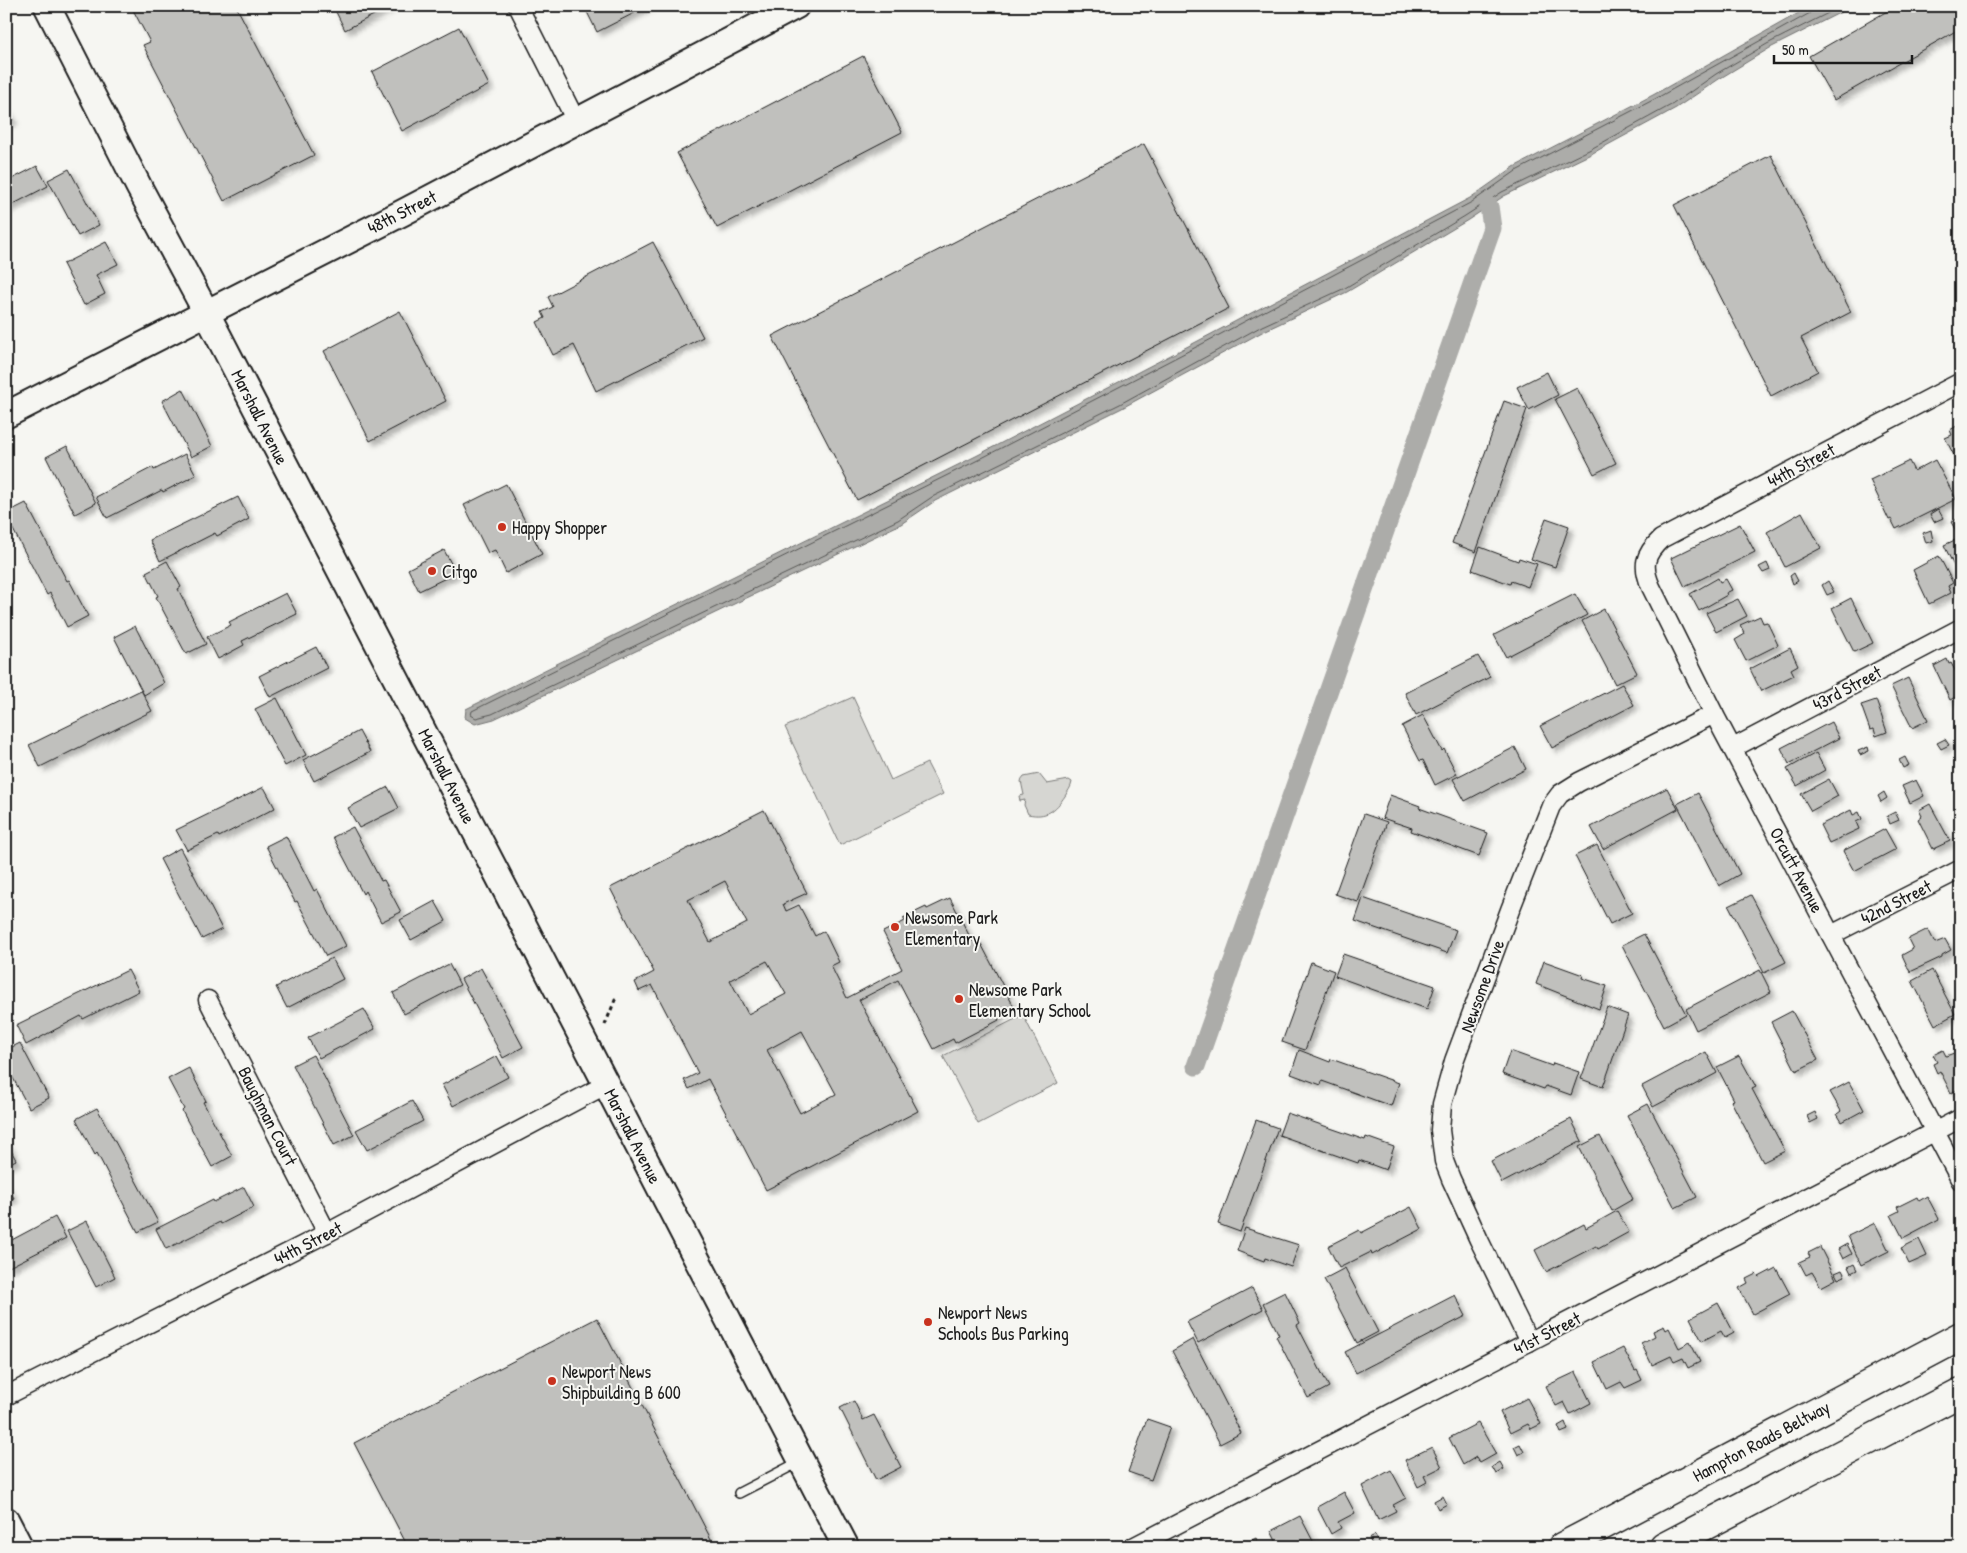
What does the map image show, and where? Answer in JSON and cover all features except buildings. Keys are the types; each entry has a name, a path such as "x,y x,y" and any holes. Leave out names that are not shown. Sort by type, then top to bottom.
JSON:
{"highway":[{"path":"1876,1380 1961,1322"},
{"name":"Hampton Roads Beltway","path":"1562,1547 1961,1336"},
{"path":"1664,1547 1961,1392"},
{"path":"1893,1427 1961,1403"}],"street":[{"name":"Marshall Avenue","path":"47,6 139,187 206,312 846,1547"},
{"path":"518,6 576,121"},
{"name":"48th Street","path":"6,415 402,213 796,6"},
{"name":"44th Street","path":"1648,555 1652,547 1661,539 1961,382"},
{"name":"Orcutt Avenue","path":"1648,555 1645,565 1646,576 1714,714 1961,1181"},
{"name":"43rd Street","path":"1733,748 1961,628"},
{"name":"Newsome Drive","path":"1529,1342 1479,1240 1444,1161 1440,1130 1442,1104 1454,1061 1551,806 1560,794 1579,782 1714,714"},
{"name":"42nd Street","path":"1831,935 1961,869"},
{"name":"Baughman Court","path":"208,1000 327,1233"},
{"name":"44th Street","path":"6,1396 327,1233 607,1084"},
{"name":"41st Street","path":"1133,1547 1961,1118"},
{"path":"6,1520 20,1547"}],"lane":[{"path":"739,1493 801,1461"}],"path":[{"path":"604,1025 615,1000 618,998"}],"shaded area":[{"path":"853,697 891,780 927,763 943,794 840,845 785,727"},
{"path":"1039,774 1047,784 1069,780 1072,784 1058,806 1050,812 1040,815 1028,814 1024,805 1025,800 1020,801 1019,796 1024,795 1021,781 1024,777"},
{"path":"1023,1015 1058,1083 978,1124 943,1056"}],"water":[{"path":"1811,6 1853,6 1770,48 1676,108 1591,154 1504,196 1468,220 1347,292 1264,331 1122,408 935,501 901,524 494,719 475,724 465,718 466,709 976,456 1470,198 1514,167 1653,95"}],"waterway":[{"path":"1196,1066 1492,228 1489,206"}],"place":[{"name":"Happy Shopper","path":"502,527"},
{"name":"Citgo","path":"432,571"},
{"name":"Newsome Park Elementary","path":"895,927"},
{"name":"Newsome Park Elementary School","path":"959,999"},
{"name":"Newport News Schools Bus Parking","path":"928,1322"},
{"name":"Newport News Shipbuilding B 600","path":"552,1381"}]}
